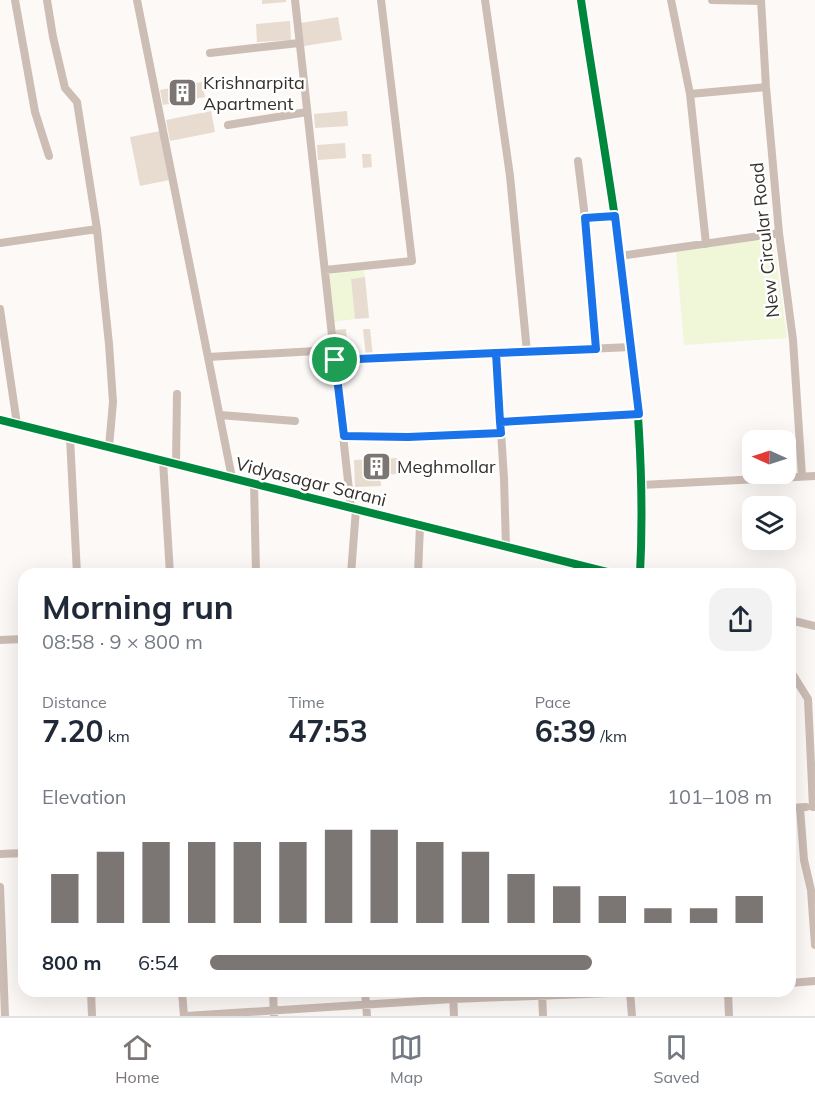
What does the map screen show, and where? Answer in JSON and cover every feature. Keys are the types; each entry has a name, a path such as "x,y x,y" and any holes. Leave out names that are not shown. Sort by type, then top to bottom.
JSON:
{"street":[{"path":"15,0 35,112 48,156"},
{"path":"47,0 65,88 77,102 97,229 113,402 109,447"},
{"path":"137,0 232,478"},
{"path":"295,0 353,508 351,568"},
{"path":"325,270 412,261 381,0"},
{"path":"485,0 510,176 527,352"},
{"path":"581,0 615,216 639,414 642,535 640,568"},
{"path":"671,0 690,94 706,244"},
{"path":"712,0 761,1"},
{"name":"New Circular Road","path":"761,1 779,233 793,339 802,476"},
{"path":"210,53 299,43"},
{"path":"690,94 766,87"},
{"path":"228,125 307,112"},
{"path":"578,161 596,349"},
{"path":"585,218 615,216"},
{"path":"0,243 97,229"},
{"path":"620,256 779,233"},
{"path":"0,311 17,424"},
{"path":"335,360 631,347"},
{"path":"208,357 334,350"},
{"path":"496,353 506,547"},
{"path":"176,464 177,394"},
{"path":"500,422 639,414"},
{"path":"220,415 295,421"},
{"name":"Vidyasagar Sarani","path":"0,420 591,568"},
{"path":"344,436 408,437 501,433"},
{"path":"70,438 77,568"},
{"path":"164,461 170,568"},
{"path":"641,485 815,476"},
{"path":"254,483 255,568"},
{"path":"418,568 420,525"},
{"path":"796,622 815,626"},
{"path":"0,640 18,639"},
{"path":"796,680 808,699 814,807 796,808"},
{"path":"800,808 804,860 811,890 815,945"},
{"path":"0,854 18,853"},
{"path":"0,887 5,1016"},
{"path":"796,983 815,981"},
{"path":"91,997 92,1016"},
{"path":"183,997 185,1016 274,1013 436,997"},
{"path":"273,997 274,1013"},
{"path":"365,997 367,1016"},
{"path":"453,997 454,1016"},
{"path":"542,997 543,1016"},
{"path":"630,997 632,1016"},
{"path":"728,997 729,1016"}],"green space":[{"path":"773,237 787,338 684,345 676,252"},
{"path":"364,270 365,277 351,279 355,319 332,322 327,278 330,274"}],"building":[{"path":"262,0 286,0 286,2 262,4"},
{"path":"338,17 342,40 304,46 301,23"},
{"path":"290,21 291,40 257,42 256,24"},
{"name":"Krishnarpita Apartment","path":"202,82 205,97 163,105 160,90"},
{"path":"211,111 215,132 170,141 166,120"},
{"path":"347,111 348,126 315,128 314,114"},
{"path":"160,131 169,180 140,186 130,137"},
{"path":"345,143 346,158 318,160 317,145"},
{"path":"362,154 371,154 372,167 363,168"},
{"path":"365,277 369,318 355,319 351,279"},
{"path":"346,329 347,341 335,342 334,330"},
{"path":"363,329 370,329 373,356 366,357"},
{"name":"Meghmollar","path":"397,458 398,474 380,475 381,486 355,487 354,460"}],"cycle path":[{"path":"581,0 615,214 633,358 639,430 640,568"},
{"path":"0,420 591,568"}],"place":[{"name":"Krishnarpita Apartment","path":"182,93"},
{"name":"Meghmollar","path":"376,467"}],"route":[{"path":"335,360 344,436 408,437 501,433 500,422 496,353 596,349 585,218 615,216 639,414 500,422 496,353 335,360"}]}
